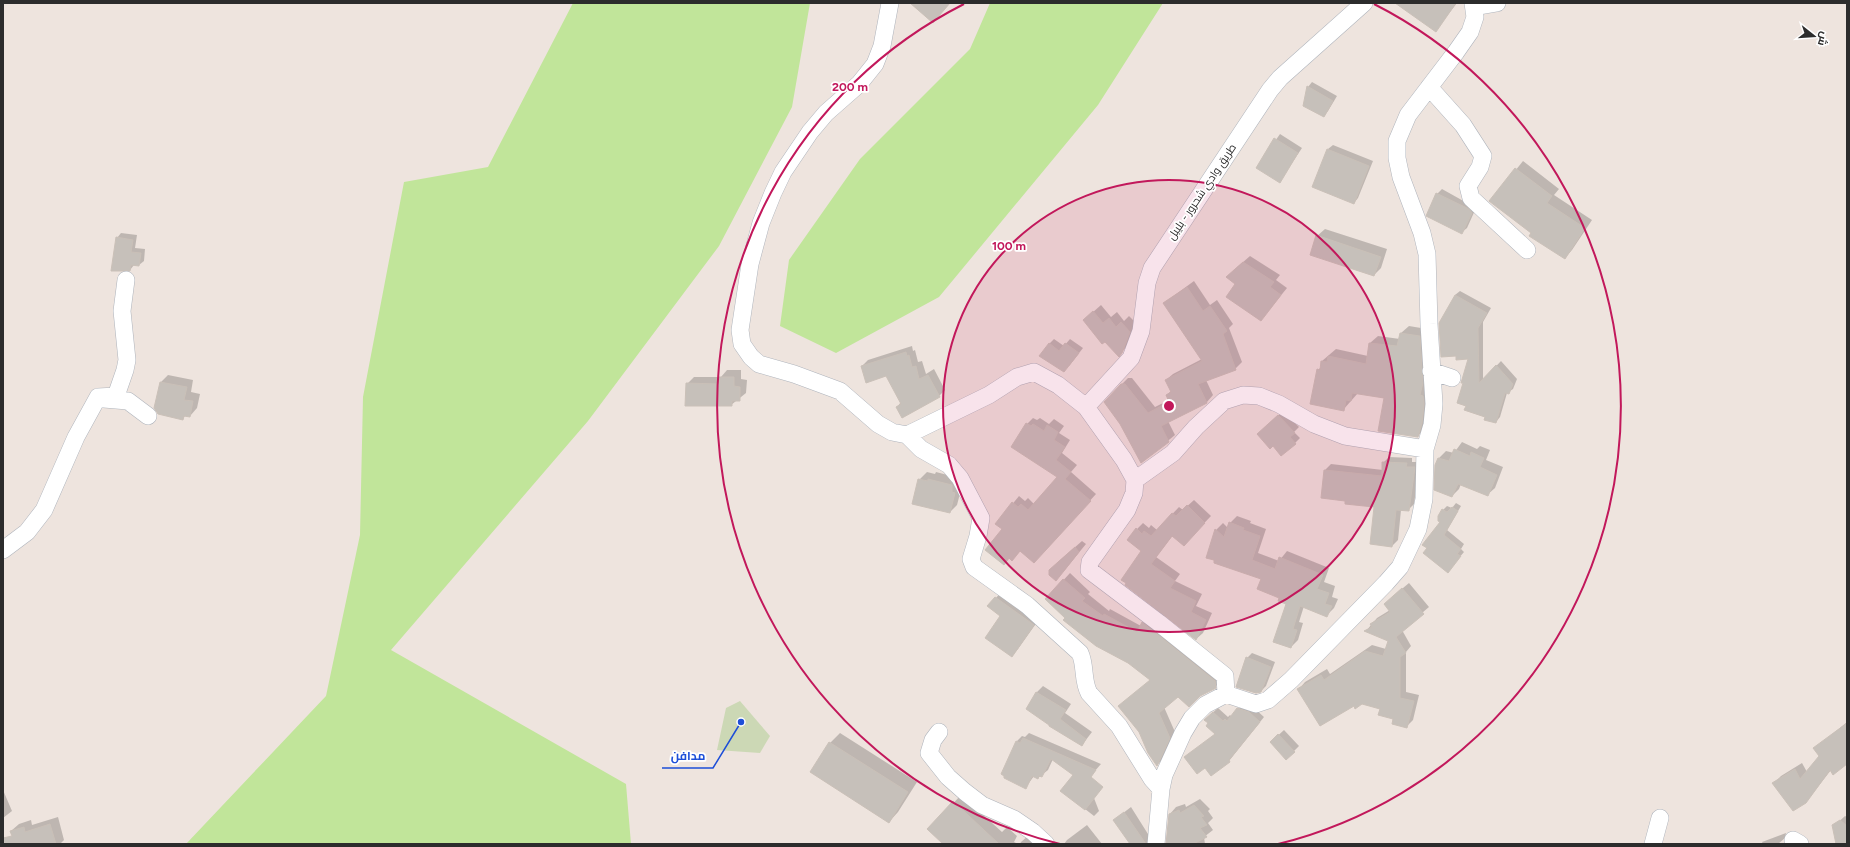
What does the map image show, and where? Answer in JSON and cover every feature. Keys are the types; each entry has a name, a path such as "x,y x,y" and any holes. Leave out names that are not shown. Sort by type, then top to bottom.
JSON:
{"street":[{"path":"890,3 882,46 875,64 859,84 826,113 810,132 783,172 773,192 760,223 750,264 740,330 742,344 758,364 794,374 840,391 878,424 892,432 907,435 921,449 949,465 960,478 981,518 978,536 971,559 974,567 1027,605 1080,653 1084,664 1086,687 1089,693 1119,726 1148,773 1161,789"},
{"name":"طريق وادي شحرور - بليبل","path":"1086,407 1132,358 1141,331 1147,283 1152,268 1270,90 1280,78 1364,3"},
{"path":"1156,844 1161,789 1164,775 1183,732 1192,718 1205,705 1226,694 1256,704 1268,700 1291,680 1400,567 1418,528 1424,499 1426,449 1432,425 1434,404 1431,371 1427,254 1422,233 1401,177 1396,158 1397,141 1408,115 1470,32 1475,17 1474,5 1497,3"},
{"path":"1429,87 1463,126 1483,156 1480,167 1468,186 1471,198 1527,250"},
{"path":"98,397 116,396 125,370 127,360 122,311 126,280"},
{"path":"1431,371 1452,378"},
{"path":"907,435 989,395 1017,377 1034,372 1058,385 1086,407 1124,460 1135,480 1134,493 1127,510 1090,562 1089,570 1159,623 1225,676 1226,694"},
{"path":"1135,480 1173,453 1196,427 1224,401 1243,395 1259,396 1279,404 1314,424 1345,436 1426,449"},
{"path":"98,397 128,401 148,416"},
{"path":"3,550 27,532 44,510 76,437 98,397"},
{"path":"939,732 933,740 929,753 948,777 982,805 1014,819 1033,832 1046,844"},
{"path":"1653,844 1660,818"}],"green space":[{"path":"573,3 810,3 792,107 719,246 588,421 391,650 626,784 631,844 186,844 326,696 360,535 363,397 404,182 488,167"},
{"path":"990,3 1163,3 1098,105 939,297 836,353 780,326 789,260 860,159 970,49"},
{"path":"740,701 770,736 760,753 717,750 726,708"}],"building":[{"path":"910,3 950,3 933,23"},
{"path":"1395,3 1456,3 1436,32"},
{"path":"1307,86 1333,101 1324,117 1303,106"},
{"path":"1274,138 1298,153 1280,183 1256,168"},
{"path":"1327,149 1369,166 1354,204 1312,187"},
{"path":"1515,168 1552,196 1547,203 1585,228 1565,259 1529,236 1531,233 1489,201"},
{"path":"1436,193 1469,209 1472,213 1462,234 1426,216"},
{"path":"1316,235 1381,257 1374,276 1310,255"},
{"path":"116,237 133,240 131,252 141,253 139,266 131,265 130,271 111,271"},
{"path":"1243,262 1274,282 1270,287 1281,295 1261,321 1226,297 1235,284 1226,277"},
{"path":"1187,287 1203,311 1210,306 1227,331 1223,334 1236,370 1198,384 1207,403 1161,426 1169,442 1141,463 1120,424 1104,402 1121,384 1125,384 1148,413 1169,402 1166,395 1171,392 1165,380 1202,361 1163,303"},
{"path":"1455,295 1487,313 1478,328 1479,383 1496,365 1513,384 1509,394 1505,393 1496,423 1484,420 1485,417 1464,410 1466,406 1457,403 1468,359 1456,360 1456,356 1441,357 1439,323"},
{"path":"1093,311 1103,323 1109,318 1116,327 1121,322 1130,332 1119,357 1105,342 1102,344 1083,320"},
{"path":"1400,333 1420,336 1423,383 1420,395 1423,396 1424,404 1422,423 1418,437 1378,431 1384,398 1352,393 1351,401 1346,400 1344,411 1310,404 1317,369 1320,370 1321,361 1327,362 1328,356 1366,364 1369,343 1397,346"},
{"path":"1049,343 1059,351 1065,343 1079,353 1064,372 1039,356"},
{"path":"906,352 907,356 909,355 912,367 916,366 919,379 928,375 940,397 902,418 896,407 901,404 886,376 866,383 861,366"},
{"path":"719,377 734,377 734,386 740,387 740,401 732,401 732,406 685,406 686,383 719,384"},
{"path":"160,382 187,387 184,400 193,401 190,417 184,416 183,420 158,414 154,408"},
{"path":"1278,415 1295,433 1290,437 1296,444 1281,456 1273,446 1270,449 1257,434"},
{"path":"1026,423 1031,426 1033,424 1044,431 1047,425 1058,432 1054,440 1065,447 1056,460 1071,472 1065,479 1091,501 1034,563 1020,551 1012,561 1009,558 1004,565 985,550 1002,529 995,524 1012,502 1018,507 1021,504 1028,510 1057,477 1011,447"},
{"path":"1454,449 1470,456 1471,452 1484,458 1480,467 1497,475 1488,496 1458,484 1452,497 1434,490 1435,465 1438,458 1449,461"},
{"path":"1382,462 1407,463 1406,467 1415,467 1409,511 1396,510 1392,547 1370,544 1374,507 1345,504 1345,501 1321,498 1324,470 1382,476"},
{"path":"918,479 928,481 928,479 952,485 952,492 955,493 950,513 912,504"},
{"path":"1187,505 1205,523 1184,546 1172,536 1151,564 1175,581 1170,588 1196,601 1191,612 1206,620 1196,640 1125,585 1126,583 1121,580 1141,551 1127,540 1136,528 1142,534 1144,531 1151,536 1172,513 1176,516"},
{"path":"1452,507 1458,511 1444,535 1461,549 1457,554 1461,556 1448,573 1423,553 1427,548 1422,545 1440,522 1438,521 1438,516 1442,509 1447,512"},
{"path":"1229,522 1244,528 1243,530 1260,536 1252,560 1275,569 1279,557 1323,575 1317,589 1329,593 1325,604 1332,606 1327,617 1300,606 1293,629 1297,630 1291,648 1273,642 1286,604 1278,601 1279,598 1257,589 1261,579 1214,563 1214,560 1206,558 1215,529 1224,537"},
{"path":"1075,547 1079,552 1056,581 1049,575 1049,570"},
{"path":"1063,579 1085,598 1082,601 1103,616 1104,614 1137,632 1142,622 1215,681 1216,688 1200,696 1189,707 1178,697 1159,713 1170,738 1157,766 1148,753 1139,732 1118,706 1150,680 1128,663 1096,646 1063,620 1065,618 1045,599"},
{"path":"1402,588 1424,614 1396,637 1406,653 1400,657 1400,698 1414,701 1407,728 1392,724 1393,719 1378,715 1380,709 1362,704 1355,709 1354,706 1320,726 1297,689 1321,675 1324,680 1365,651 1383,656 1388,641 1364,631 1372,627 1370,624 1390,612 1384,604"},
{"path":"995,597 1034,625 1012,657 985,638 1000,616 987,606"},
{"path":"1246,657 1271,667 1261,692 1256,693 1236,687"},
{"path":"1036,692 1066,710 1060,719 1086,739 1082,746 1049,726 1026,709"},
{"path":"1237,708 1249,712 1260,722 1229,760 1230,762 1211,776 1205,768 1197,774 1184,757 1215,734 1206,726 1208,723 1204,720 1213,712 1223,721 1225,719 1227,721"},
{"path":"1847,723 1847,764 1833,775 1830,770 1806,803 1793,811 1772,783 1795,769 1800,779 1819,756 1813,748"},
{"path":"1278,734 1295,752 1286,760 1270,742"},
{"path":"1023,738 1096,770 1091,777 1103,787 1085,810 1060,791 1073,775 1051,759 1042,777 1039,776 1038,779 1032,776 1026,789 1004,778 1001,774 1016,741 1020,743"},
{"path":"829,742 908,792 889,823 810,772"},
{"path":"953,801 999,844 943,844 927,829"},
{"path":"1194,805 1204,816 1201,817 1207,825 1200,828 1207,837 1193,844 1166,844 1169,814 1179,810 1180,813"},
{"path":"1124,812 1146,844 1130,844 1113,820"},
{"path":"1840,820 1847,826 1847,844 1836,844 1832,825"},
{"path":"50,824 56,844 3,844 3,838 12,836 10,831 24,827 25,832"}],"place":[{"name":"مدافن","path":"741,722"}]}
